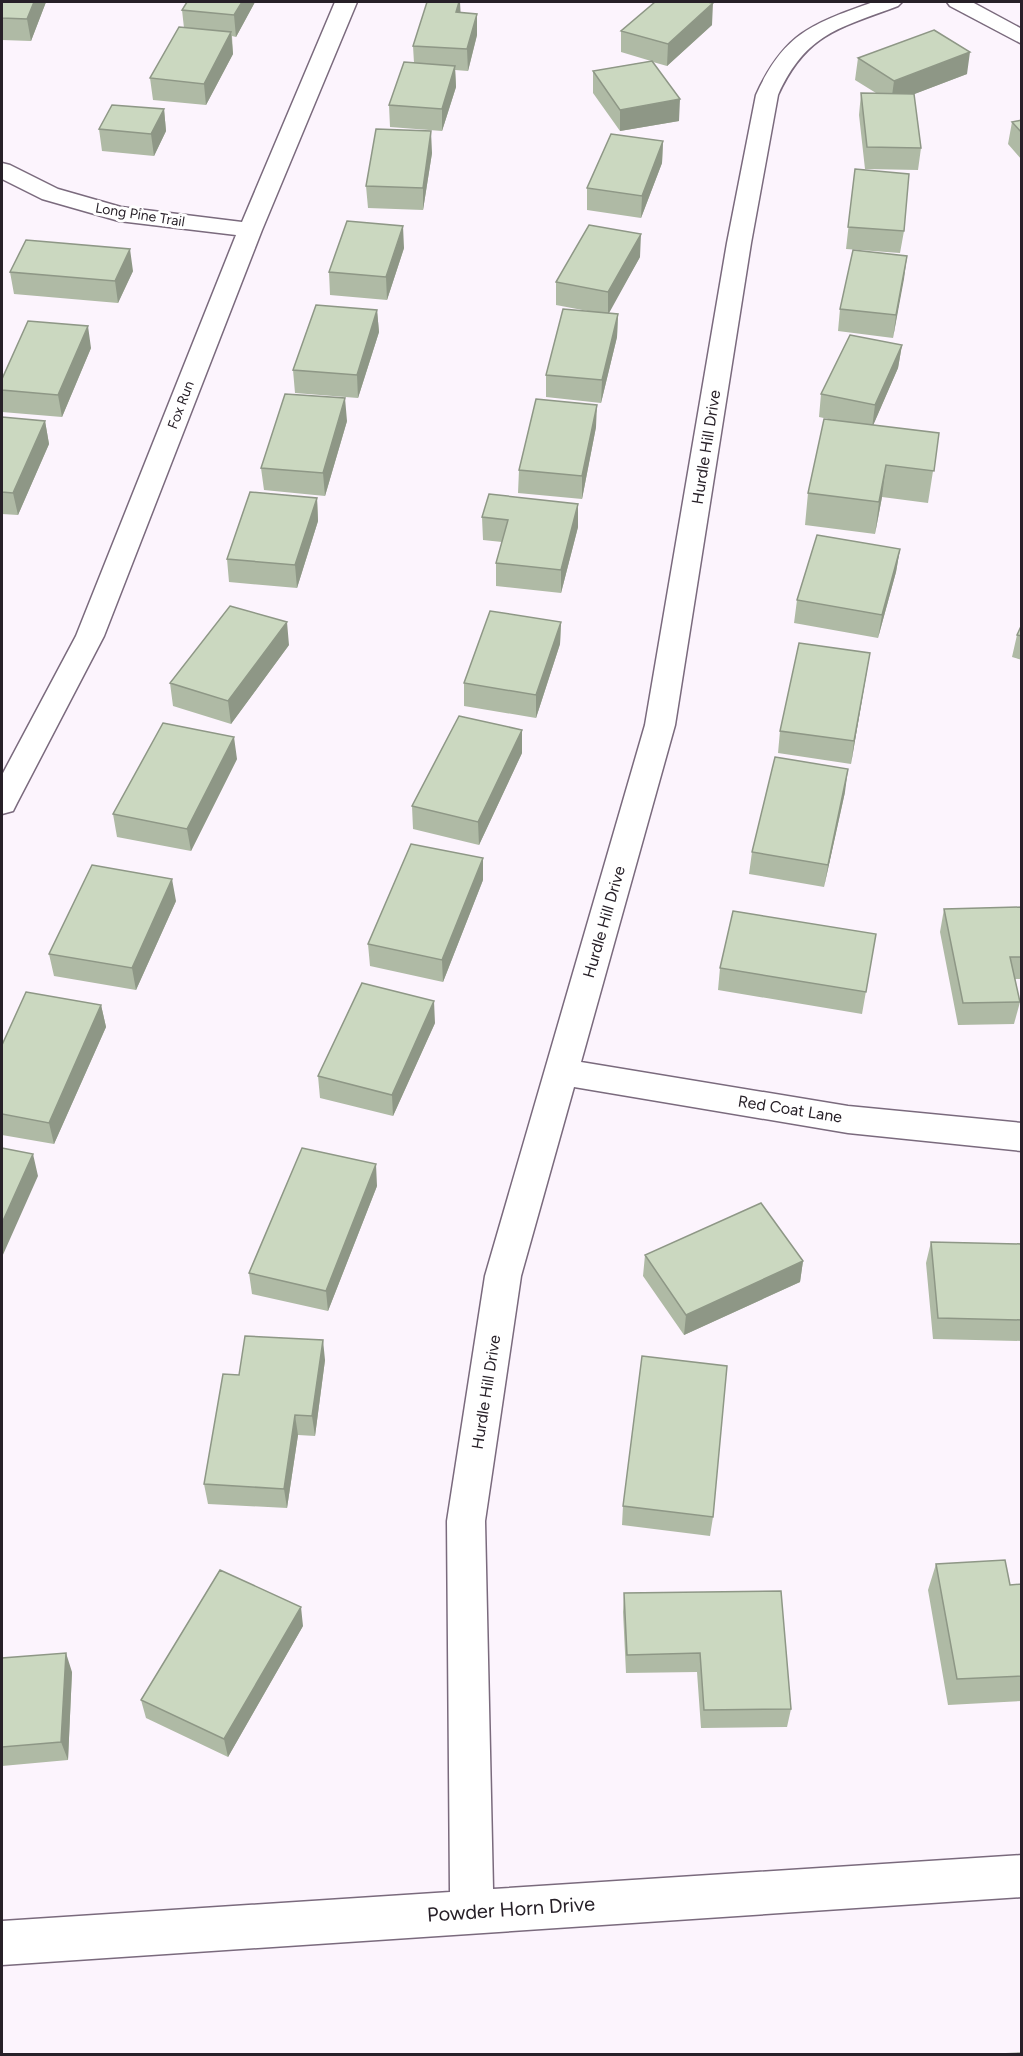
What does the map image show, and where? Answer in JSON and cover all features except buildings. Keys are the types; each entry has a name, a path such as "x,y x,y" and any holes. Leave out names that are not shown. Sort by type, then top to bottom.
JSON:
{"street":[{"name":"Fox Run","path":"2,803 90,636 250,230 346,2"},
{"name":"Hurdle Hill Drive","path":"472,1912 466,1521 503,1276 660,725 739,243 767,95 775,74 788,54 802,41 820,30 891,2"},
{"path":"957,2 1022,38"},
{"name":"Long Pine Trail","path":"2,170 50,194 88,207 119,214 250,230"},
{"name":"Red Coat Lane","path":"561,1072 835,1117 970,1134 1022,1137"},
{"name":"Powder Horn Drive","path":"2,1943 1022,1876"}]}
